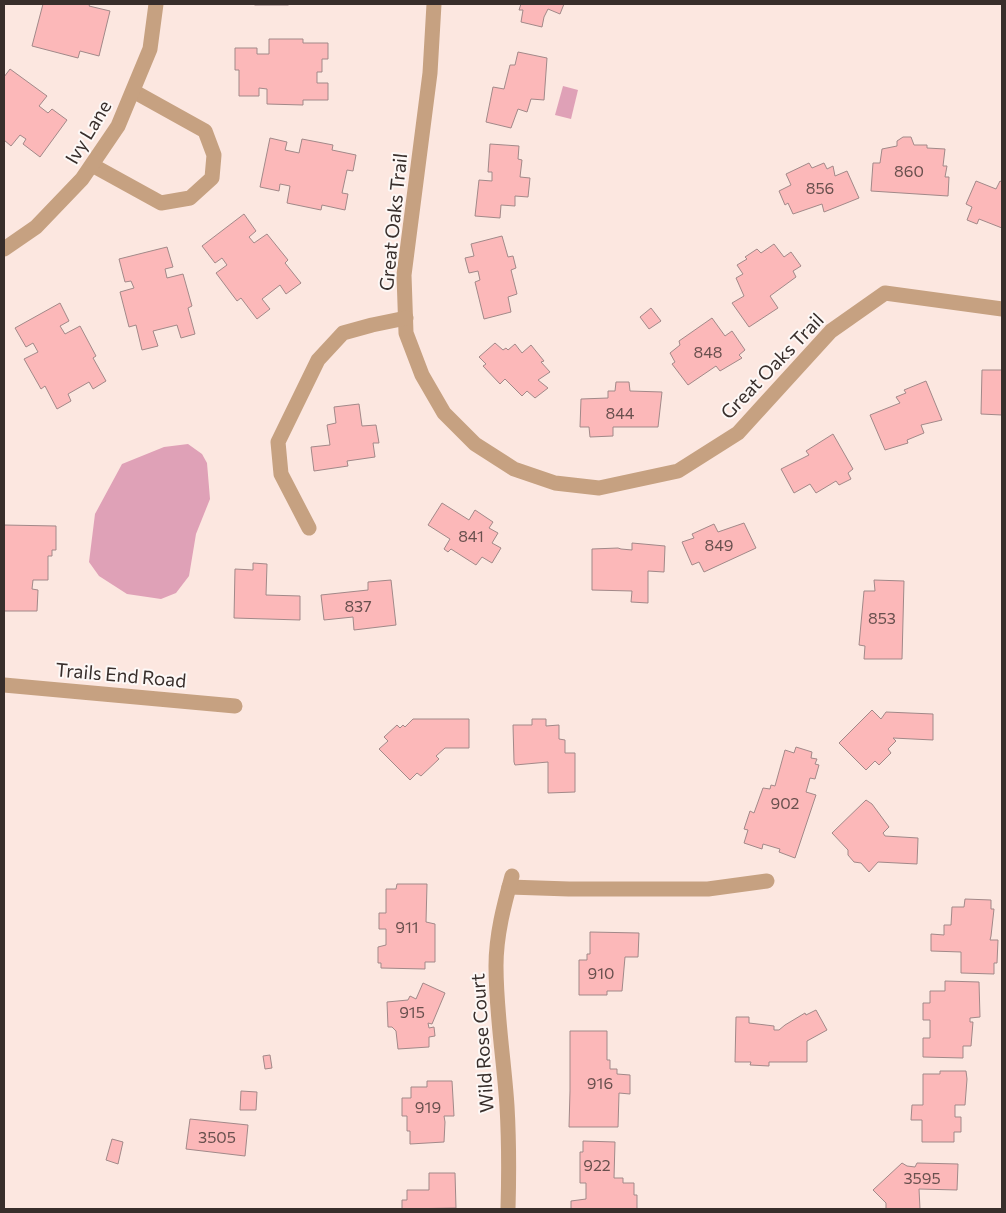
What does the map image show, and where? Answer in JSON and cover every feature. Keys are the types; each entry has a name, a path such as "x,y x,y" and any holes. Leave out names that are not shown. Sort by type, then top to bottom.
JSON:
{"street":[{"name":"Ivy Lane","path":"4,250 36,228 82,179 118,126 150,49 156,4"},
{"name":"Great Oaks Trail","path":"434,4 430,72 404,275 406,333 422,375 444,413 475,444 514,468 555,483 599,488 678,471 738,433 831,331 885,293 1002,309"},
{"path":"92,165 162,204 190,198 212,178 214,155 204,132 133,90"},
{"path":"309,528 282,474 278,442 318,360 342,333 406,318"},
{"name":"Trails End Road","path":"4,685 235,706"},
{"name":"Wild Rose Court","path":"508,1209 507,1106 496,964 503,905 510,882 570,889 708,889 767,881"}],"shaded area":[{"path":"563,86 578,90 571,119 555,115"},
{"path":"188,444 202,454 207,463 210,499 196,534 189,576 176,593 161,599 127,594 99,576 89,562 95,514 122,464 164,447"}],"building":[{"path":"43,4 90,4 89,6 110,11 99,56 80,51 78,58 32,46"},
{"path":"288,4 288,5 255,5"},
{"path":"521,4 564,4 560,14 548,9 542,27 521,22 523,10 519,10"},
{"path":"269,39 303,39 303,43 328,43 328,59 322,59 322,72 317,72 317,83 328,83 328,100 303,100 303,105 267,104 267,89 259,88 259,96 239,96 239,70 235,70 235,48 257,48 257,54 269,54"},
{"path":"518,52 547,58 544,100 531,99 527,112 518,109 511,128 486,122 493,87 504,89 510,65 515,65"},
{"path":"10,69 47,96 39,106 48,113 52,109 67,120 40,157 23,144 26,139 20,135 11,146 4,140 4,77"},
{"path":"903,137 911,137 914,145 927,145 927,148 945,149 943,166 947,166 945,177 949,177 948,196 871,191 873,163 880,163 882,149 897,146 897,141"},
{"path":"270,138 287,142 285,150 299,153 302,139 333,145 332,150 356,155 353,171 347,170 342,193 348,194 345,210 322,205 321,210 287,203 290,186 280,184 279,191 260,187"},
{"path":"490,144 519,146 518,159 522,160 520,177 530,178 528,197 515,196 515,206 501,205 500,218 475,216 479,180 492,181 492,172 488,172"},
{"path":"809,163 812,168 824,163 827,169 833,166 835,176 847,171 859,198 824,212 822,204 793,214 788,203 785,205 779,191 791,185 786,174"},
{"path":"976,181 996,189 1000,181 1002,182 1002,228 979,219 977,224 967,220 972,207 966,204"},
{"path":"244,214 256,231 249,237 254,243 267,234 288,260 285,263 301,283 286,294 280,285 262,299 270,309 257,319 241,298 237,301 216,273 227,265 222,258 215,263 202,246"},
{"path":"502,236 508,257 513,256 516,268 511,270 517,294 508,297 511,312 484,319 475,282 480,280 478,271 469,273 465,258 474,256 471,244"},
{"path":"774,244 784,257 791,252 801,266 793,271 796,277 770,296 778,308 749,327 732,303 744,296 736,278 743,274 737,265 747,259 745,257 757,249 761,253"},
{"path":"167,247 173,267 165,269 167,278 183,274 192,306 188,308 195,334 181,338 177,325 153,331 158,346 142,350 136,325 129,327 120,292 134,288 131,281 125,282 119,259"},
{"path":"60,303 69,321 60,326 65,334 80,326 96,356 93,358 106,381 93,389 89,382 68,394 71,401 57,409 45,386 41,389 24,359 38,352 33,343 26,347 15,328"},
{"path":"651,308 661,321 649,329 640,317"},
{"path":"712,318 725,336 732,331 745,350 739,355 742,358 720,371 716,366 688,385 672,364 675,362 670,353 680,345 679,341"},
{"path":"495,343 503,350 506,348 508,350 515,344 522,353 531,345 544,361 541,362 550,372 538,380 548,388 535,398 527,391 522,396 505,379 500,384 483,366 486,364 479,357"},
{"path":"982,370 1002,370 1002,415 981,414"},
{"path":"926,381 942,420 921,425 924,433 907,440 908,443 885,450 870,415 900,403 896,397 906,393 904,390"},
{"path":"616,382 629,382 630,391 662,392 658,427 613,427 613,436 590,437 589,427 580,427 581,399 608,398 608,391 615,391"},
{"path":"359,404 362,426 376,425 379,443 373,443 375,457 347,461 348,466 314,471 311,447 330,445 327,425 336,423 334,407"},
{"path":"833,434 853,469 848,473 851,479 839,485 836,481 816,493 810,484 794,493 781,469 809,455 806,451"},
{"path":"442,503 469,520 475,510 493,522 489,528 498,533 492,543 501,548 492,563 482,557 476,565 451,549 448,552 444,549 450,539 428,525"},
{"path":"744,523 756,548 704,572 699,562 692,565 682,542 694,538 692,534 714,524 718,532"},
{"path":"4,525 56,526 56,550 52,550 52,556 48,556 48,580 33,580 32,589 38,590 37,611 4,611"},
{"path":"632,543 665,546 664,572 648,571 648,603 631,602 632,591 592,590 592,549 618,548 632,550"},
{"path":"253,563 267,564 266,595 300,596 300,620 234,618 235,569 253,570"},
{"path":"391,580 396,625 354,630 353,617 324,620 321,595 368,590 368,582"},
{"path":"874,580 904,581 902,659 864,659 865,646 859,645 864,591 875,591"},
{"path":"872,710 881,719 886,712 933,714 933,740 893,738 896,741 888,749 891,753 879,765 875,761 866,770 839,743"},
{"path":"413,719 469,719 469,748 445,748 436,756 439,759 421,776 417,773 410,780 379,749 388,741 384,737 397,725 400,728 403,725 405,727"},
{"path":"532,719 546,719 546,726 559,725 559,739 565,740 565,753 575,753 575,792 548,793 548,762 515,765 513,725 532,725"},
{"path":"796,747 812,752 811,758 817,759 815,764 819,765 815,779 810,778 806,792 816,795 795,858 779,852 780,849 763,844 762,849 744,843 748,830 744,829 750,811 754,813 763,788 770,789 771,785 775,786 785,750 794,753"},
{"path":"866,800 872,804 889,827 883,833 885,836 918,838 917,864 878,862 869,872 861,863 854,862 848,855 848,850 832,833"},
{"path":"397,884 427,884 426,922 435,924 435,962 425,962 425,969 381,968 381,963 378,963 378,947 386,945 386,929 379,929 379,913 386,913 386,889 396,889"},
{"path":"965,899 991,900 991,909 994,909 990,940 998,940 997,963 994,963 994,974 961,973 961,952 931,951 931,934 944,935 944,925 951,925 952,907 964,907"},
{"path":"590,932 639,933 638,957 625,957 622,991 607,991 607,995 579,995 579,960 587,960 587,954 590,954"},
{"path":"945,981 979,982 980,1017 970,1018 970,1022 973,1022 971,1046 963,1046 963,1058 923,1057 923,1038 930,1038 930,1020 923,1020 923,1003 930,1003 930,991 945,991"},
{"path":"423,983 445,993 432,1024 428,1023 429,1028 434,1027 435,1036 429,1037 429,1047 398,1049 396,1031 392,1027 388,1027 387,1002 408,1000 410,996 416,999"},
{"path":"816,1010 827,1030 807,1041 807,1062 769,1062 769,1066 750,1065 751,1062 735,1062 736,1017 749,1017 749,1023 774,1026 774,1030 779,1030 805,1013 806,1015"},
{"path":"570,1031 607,1031 607,1060 610,1060 610,1069 617,1069 617,1074 630,1075 630,1094 619,1093 618,1127 569,1127"},
{"path":"270,1055 272,1068 265,1069 263,1056"},
{"path":"940,1071 966,1071 965,1105 955,1105 955,1117 961,1117 961,1132 954,1132 954,1142 922,1142 922,1120 911,1120 912,1105 923,1105 923,1074 940,1074"},
{"path":"427,1081 452,1081 454,1116 444,1116 444,1142 410,1144 410,1131 407,1131 407,1116 402,1116 402,1098 411,1098 411,1087 427,1087"},
{"path":"241,1091 257,1092 256,1110 240,1110"},
{"path":"190,1119 248,1125 245,1156 186,1149"},
{"path":"112,1139 123,1142 118,1164 106,1160"},
{"path":"583,1141 615,1142 614,1178 623,1178 623,1183 634,1183 634,1195 637,1195 637,1209 571,1209 571,1201 586,1199 586,1183 580,1183 580,1152 583,1152"},
{"path":"902,1163 915,1167 917,1163 958,1164 957,1190 919,1189 920,1209 886,1209 886,1203 873,1190"},
{"path":"429,1173 455,1173 456,1208 402,1209 402,1200 407,1200 407,1190 429,1190"}]}
